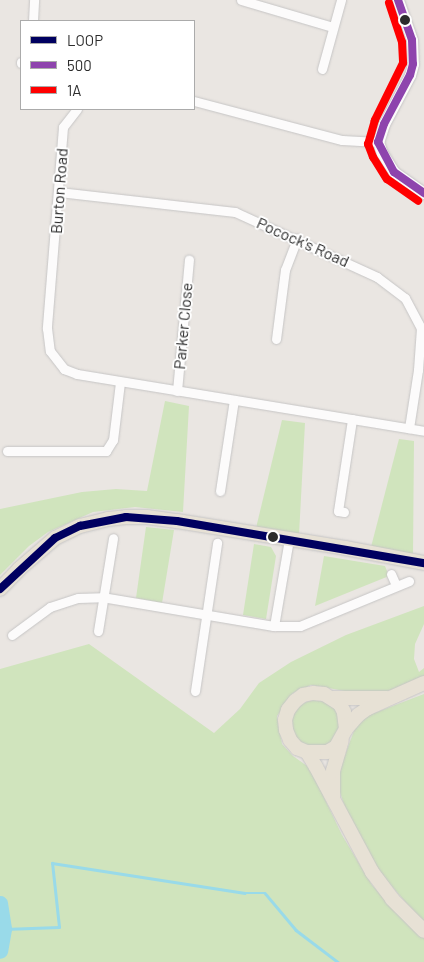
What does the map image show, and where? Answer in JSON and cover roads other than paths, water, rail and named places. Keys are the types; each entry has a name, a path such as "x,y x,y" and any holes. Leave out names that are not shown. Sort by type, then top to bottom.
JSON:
{"main road":[{"path":"0,589 19,569 55,538 80,526 108,519 147,517 289,539 424,563"},
{"path":"307,752 327,752 358,715 424,684"},
{"path":"392,698 333,698 318,693 303,695 294,701 288,710 286,730 294,744 307,752 372,872 392,899 424,930"},
{"path":"332,797 333,771 344,734 344,712 333,698"}],"street":[{"path":"33,20 34,0"},
{"path":"241,0 333,28"},
{"path":"322,69 341,0"},
{"path":"398,0 412,40 414,64 384,124 378,142 394,172 424,193"},
{"path":"195,101 342,140 378,142"},
{"name":"Burton Road","path":"75,110 63,127 60,192 47,328 50,351 64,369 77,374 120,382 424,431"},
{"name":"Pocock's Road","path":"60,192 235,212 297,238 377,277 405,298 421,328 418,370 409,428"},
{"path":"276,339 285,270 297,238"},
{"name":"Parker Close","path":"177,391 189,260"},
{"path":"7,451 106,451 113,440 120,382"},
{"path":"220,491 234,400"},
{"path":"344,512 338,511 352,419"},
{"path":"98,631 113,538"},
{"path":"274,626 289,539"},
{"path":"195,691 217,543"},
{"path":"391,574 396,585"},
{"path":"12,635 50,607 78,598 102,597 274,626 300,626 396,585 410,581"}],"waterway":[{"path":"4,929 59,927 52,863 245,893 265,893 296,930 338,962"},
{"path":"0,903 4,929 0,951"}]}
